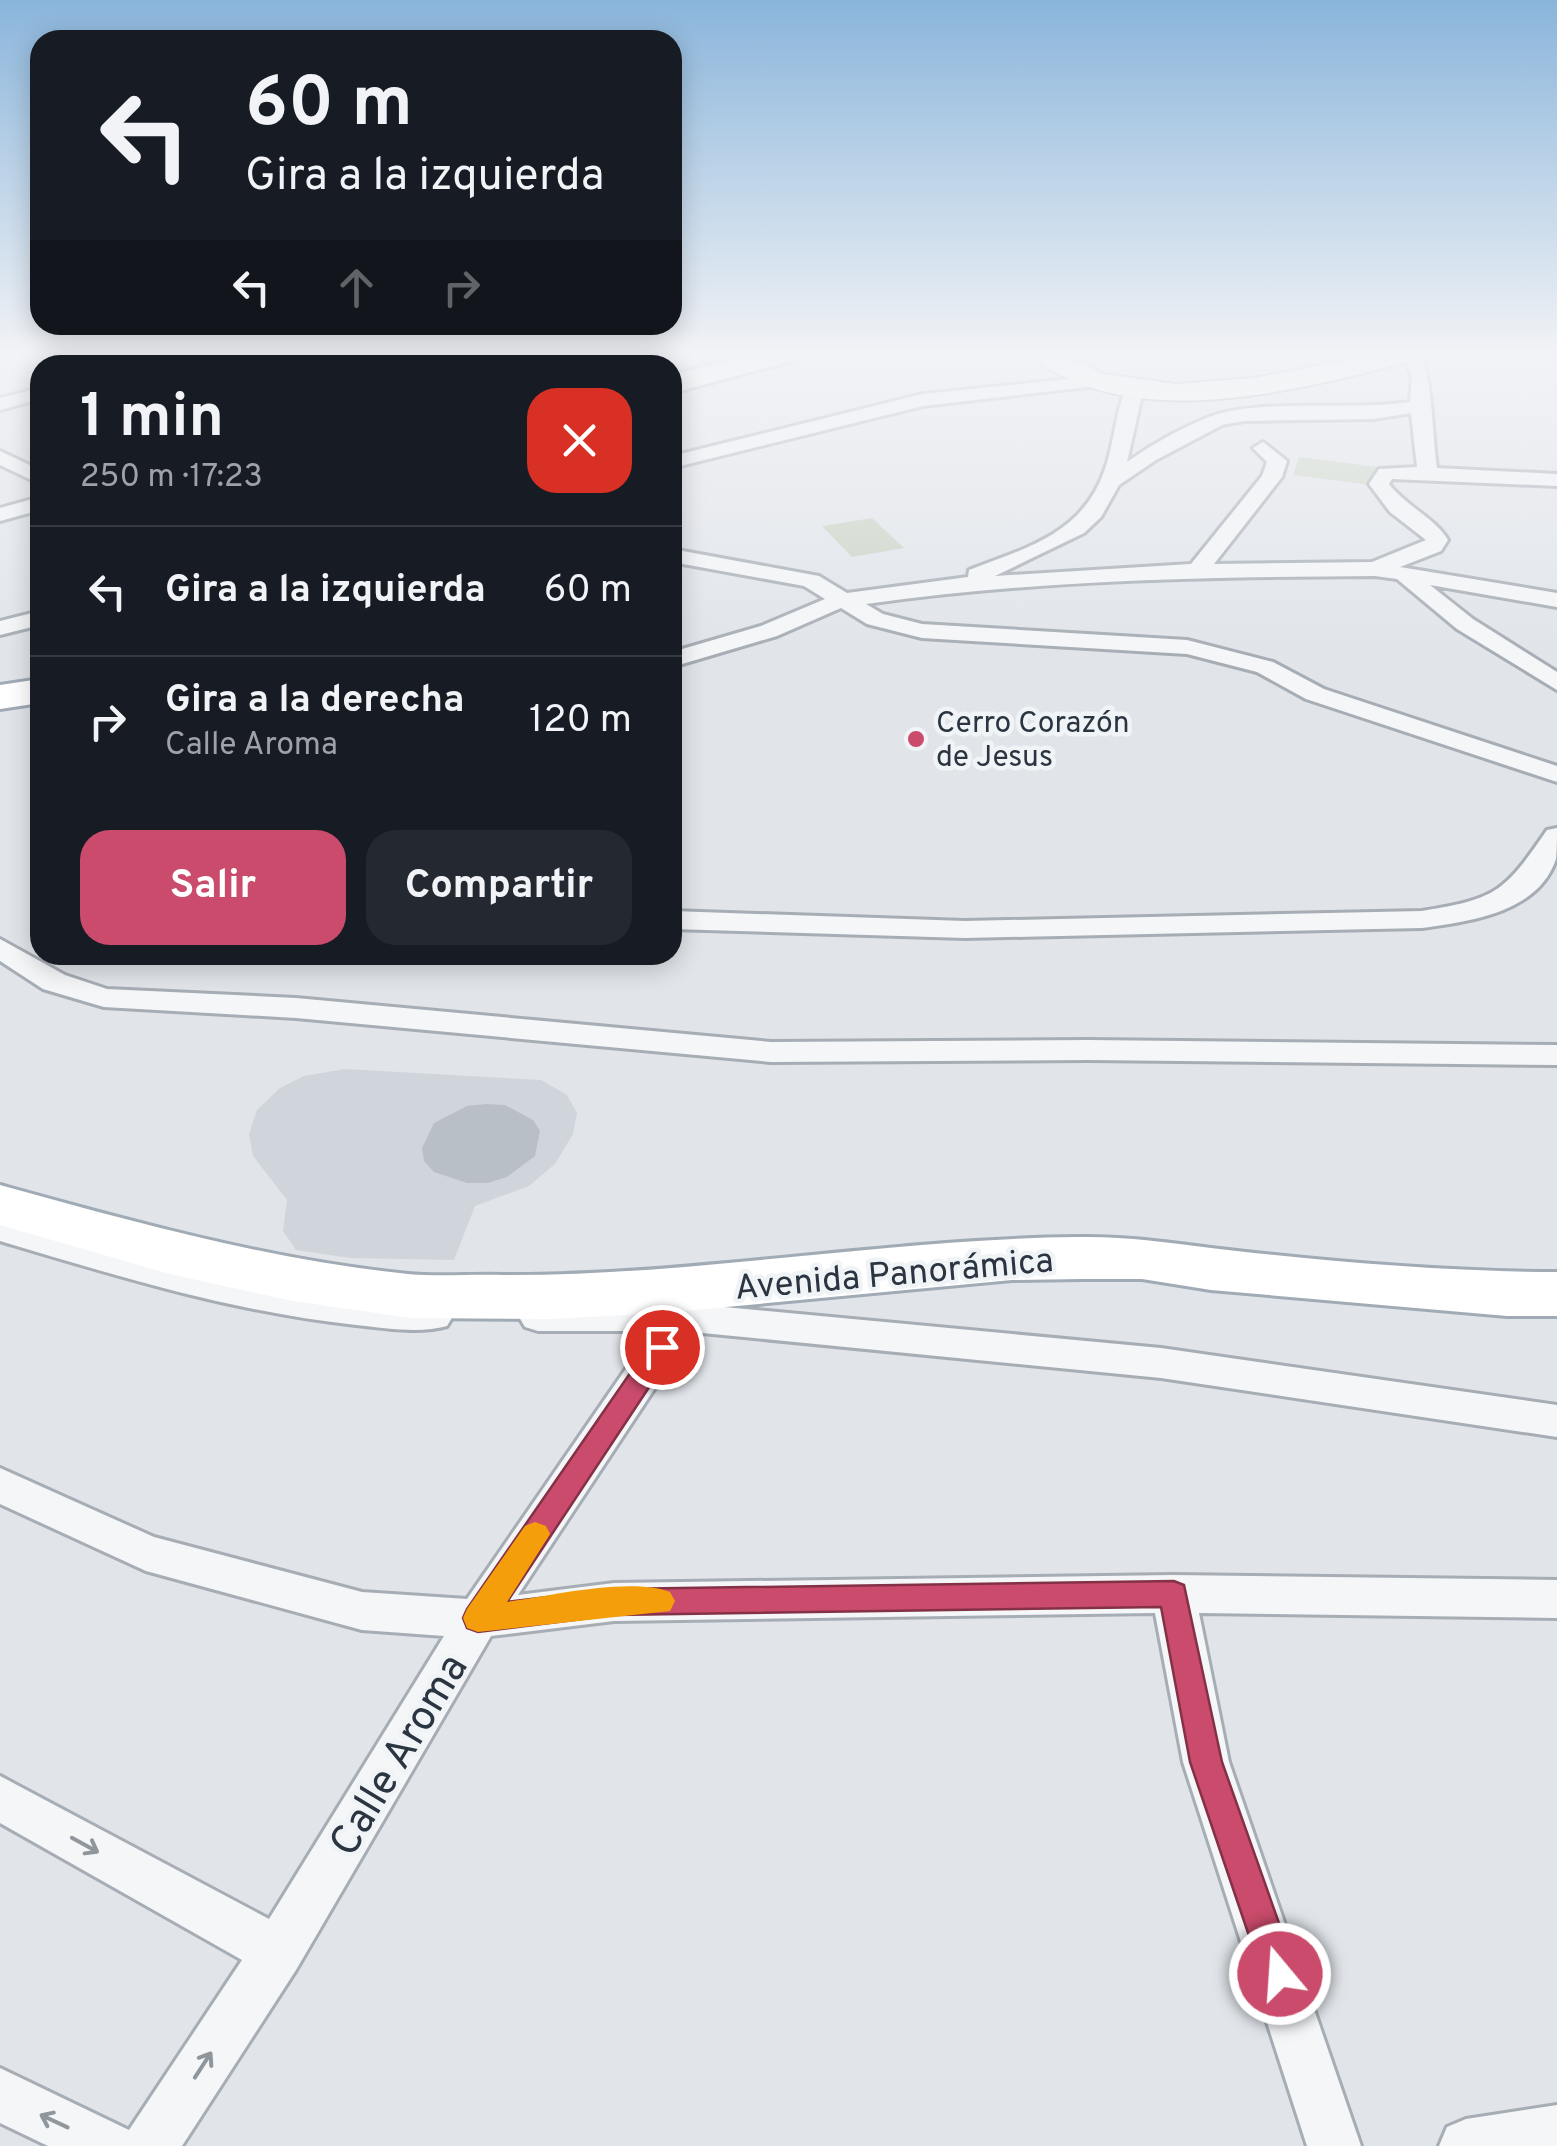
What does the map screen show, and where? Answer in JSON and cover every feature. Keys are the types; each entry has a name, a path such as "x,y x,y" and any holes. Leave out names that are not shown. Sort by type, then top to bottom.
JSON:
{"main road":[{"path":"0,697 30,692"},
{"name":"Avenida Panorámica","path":"8,1223 170,1253 408,1306 662,1292 1012,1259 1082,1258 1142,1258 1270,1274 1507,1294 1557,1294"}],"street":[{"path":"950,585 1057,544 1095,515 1115,480 1121,454"},
{"path":"1115,480 1152,454"},
{"path":"1198,570 1272,477 1277,461 1270,454"},
{"path":"1425,454 1428,474"},
{"path":"0,457 30,473"},
{"path":"1375,569 1433,546 1437,540 1398,508 1380,484 1386,473 1557,480"},
{"path":"0,515 30,506"},
{"path":"682,557 811,580 875,619 922,631 1186,647 1227,655 1265,667 1315,694 1557,774"},
{"path":"682,657 768,631 846,600 950,585 1198,570 1375,569 1557,600"},
{"path":"1402,574 1465,624 1557,683"},
{"path":"0,628 30,620"},
{"path":"682,921 796,929 1061,930 1355,922 1461,914 1514,895 1557,836"},
{"path":"0,948 54,982 104,998 296,1008 771,1052 1090,1050 1557,1055"},
{"path":"408,1306 682,1316 1161,1363 1557,1421"},
{"name":"Calle Aroma","path":"150,2146 278,1952 478,1618 682,1316"},
{"path":"0,1485 146,1553 362,1611 478,1618 614,1602 1174,1594 1557,1599"},
{"path":"1174,1594 1206,1762 1334,2146"},
{"path":"0,1798 278,1952"},
{"path":"0,2095 108,2146"},
{"path":"1466,2146 1557,2132"}],"shaded area":[{"path":"345,1069 541,1080 567,1095 577,1113 573,1134 555,1164 529,1186 475,1206 454,1260 350,1258 296,1250 283,1231 287,1200 253,1156 249,1134 257,1110 280,1088 304,1076"}],"green space":[{"path":"1299,457 1377,467 1372,485 1293,475"},
{"path":"872,518 904,548 852,557 822,526"}],"building":[{"path":"505,1105 533,1120 540,1131 535,1156 507,1177 488,1183 467,1183 434,1172 424,1161 422,1148 434,1123 467,1106"}],"slow traffic":[{"path":"535,1534 478,1618 614,1602 659,1601"}],"place":[{"name":"Cerro Corazón de Jesus","path":"916,739"}],"route":[{"path":"662,1347 478,1618 614,1602 1174,1594 1206,1762 1280,1974"}]}
